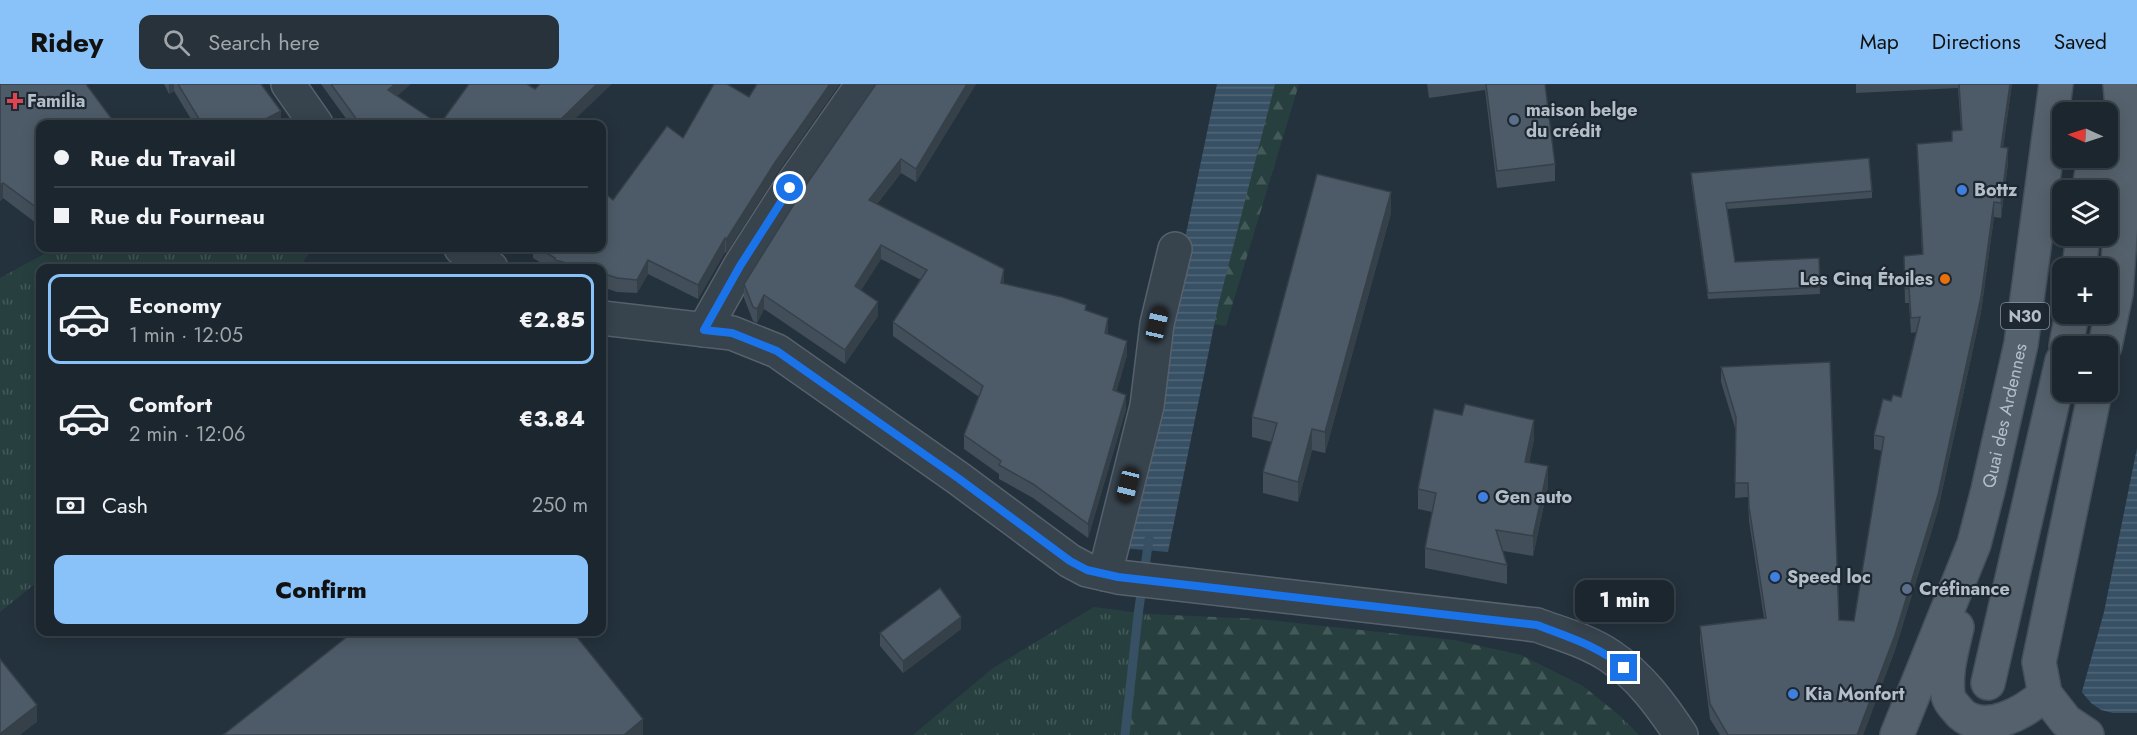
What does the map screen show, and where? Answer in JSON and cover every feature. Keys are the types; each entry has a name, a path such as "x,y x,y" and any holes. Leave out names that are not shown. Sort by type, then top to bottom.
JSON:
{"main road":[{"name":"Quai des Ardennes","path":"1897,735 1974,544 2021,344 2056,84"},
{"path":"2101,102 2104,84"},
{"path":"2106,336 2116,293 2126,149 2120,84"},
{"path":"1988,683 2053,402"},
{"path":"2087,735 2066,721 2045,694 2039,662 2093,402"},
{"path":"1974,544 1947,672 1948,699 1967,721 1987,727 2006,722 2031,707 2045,694"}],"street":[{"path":"288,84 313,120"},
{"path":"704,330 746,256 790,188 863,84"},
{"path":"1112,575 1147,406 1157,324 1175,249"},
{"path":"467,252 485,264"},
{"path":"606,318 732,333 777,351 958,478 1070,561 1087,570 1171,584 1537,625 1592,646 1610,656 1651,691 1681,735"}],"green space":[{"path":"1223,84 1299,84 1226,326 1179,319"},
{"path":"48,252 309,252 302,264 36,264 36,583 0,612 0,278"},
{"path":"1094,607 1148,614 1114,735 913,735 993,668"},
{"path":"1148,614 1259,619 1454,640 1521,655 1583,686 1620,716 1614,735 1114,735"},
{"path":"1620,716 1639,735 1614,735"}],"water":[{"path":"1217,84 1275,84 1218,306 1168,552 1121,548"},
{"path":"2137,448 2137,735 2070,735 2104,612"}],"pier":[{"path":"2080,690 2091,703 2101,710 2113,713 2137,713 2137,735 2067,735"}],"building":[{"path":"0,84 86,84 113,120 36,120 36,207 3,183 0,185"},
{"path":"178,84 261,84 281,111 264,120 200,120"},
{"path":"331,84 395,84 388,90 433,120 357,120"},
{"path":"469,84 527,84 535,89 540,84 597,84 560,120 443,120"},
{"path":"714,84 727,84 749,97 757,84 830,84 774,164 726,240 725,238 698,285 648,260 637,280 606,274 606,264 570,264 555,260 545,252 606,252 606,194 613,200 667,126 683,138"},
{"path":"876,84 967,84 916,169 901,159 869,200 1004,269 1001,283 1086,305 1085,310 1108,318 1105,333 1127,341 1113,390 1126,395 1088,524 1033,484 999,465 1001,461 964,435 983,386 893,322 927,270 881,245 855,286 878,302 845,350 764,295 757,309 753,307 744,284 806,185"},
{"path":"1486,84 1545,84 1555,164 1497,171"},
{"path":"1959,84 2010,84 2001,147 2008,148 2001,203 1994,202 1981,297 1938,495 1895,635 1857,735 1728,735 1710,704 1700,626 1766,618 1749,507 1748,483 1735,483 1736,417 1721,367 1830,362 1839,620 1854,621 1884,437 1874,435 1883,399 1891,401 1893,395 1901,397 1920,317 1911,318 1909,288 1905,289 1904,256 1923,254 1917,144 1952,141 1952,131 1962,130"},
{"path":"1869,158 1872,191 1726,203 1735,262 1819,258 1820,287 1708,293 1691,173"},
{"path":"1317,174 1391,192 1325,432 1312,429 1298,482 1263,472 1277,423 1252,417"},
{"name":"Gen auto","path":"1465,404 1534,420 1525,462 1548,466 1533,536 1496,530 1507,565 1425,548 1436,493 1418,489 1434,409 1462,415"},
{"path":"940,588 961,617 903,661 880,633"},
{"path":"348,636 576,636 643,719 624,735 223,735"},
{"path":"0,659 37,705 0,734"}],"waterway":[{"path":"1125,735 1149,539"}],"place":[{"name":"Familia","path":"15,101"},
{"name":"maison belge du crédit","path":"1514,120"},
{"name":"Bottz","path":"1962,190"},
{"name":"Les Cinq Étoiles","path":"1945,279"},
{"name":"Gen auto","path":"1483,497"},
{"name":"Speed loc","path":"1775,577"},
{"name":"Créfinance","path":"1907,589"},
{"name":"Kia Monfort","path":"1793,694"}],"route":[{"path":"790,188 740,266 704,330 732,333 777,351 958,478 1070,561 1087,570 1118,577 1537,625 1592,646 1610,656 1624,668"}]}
